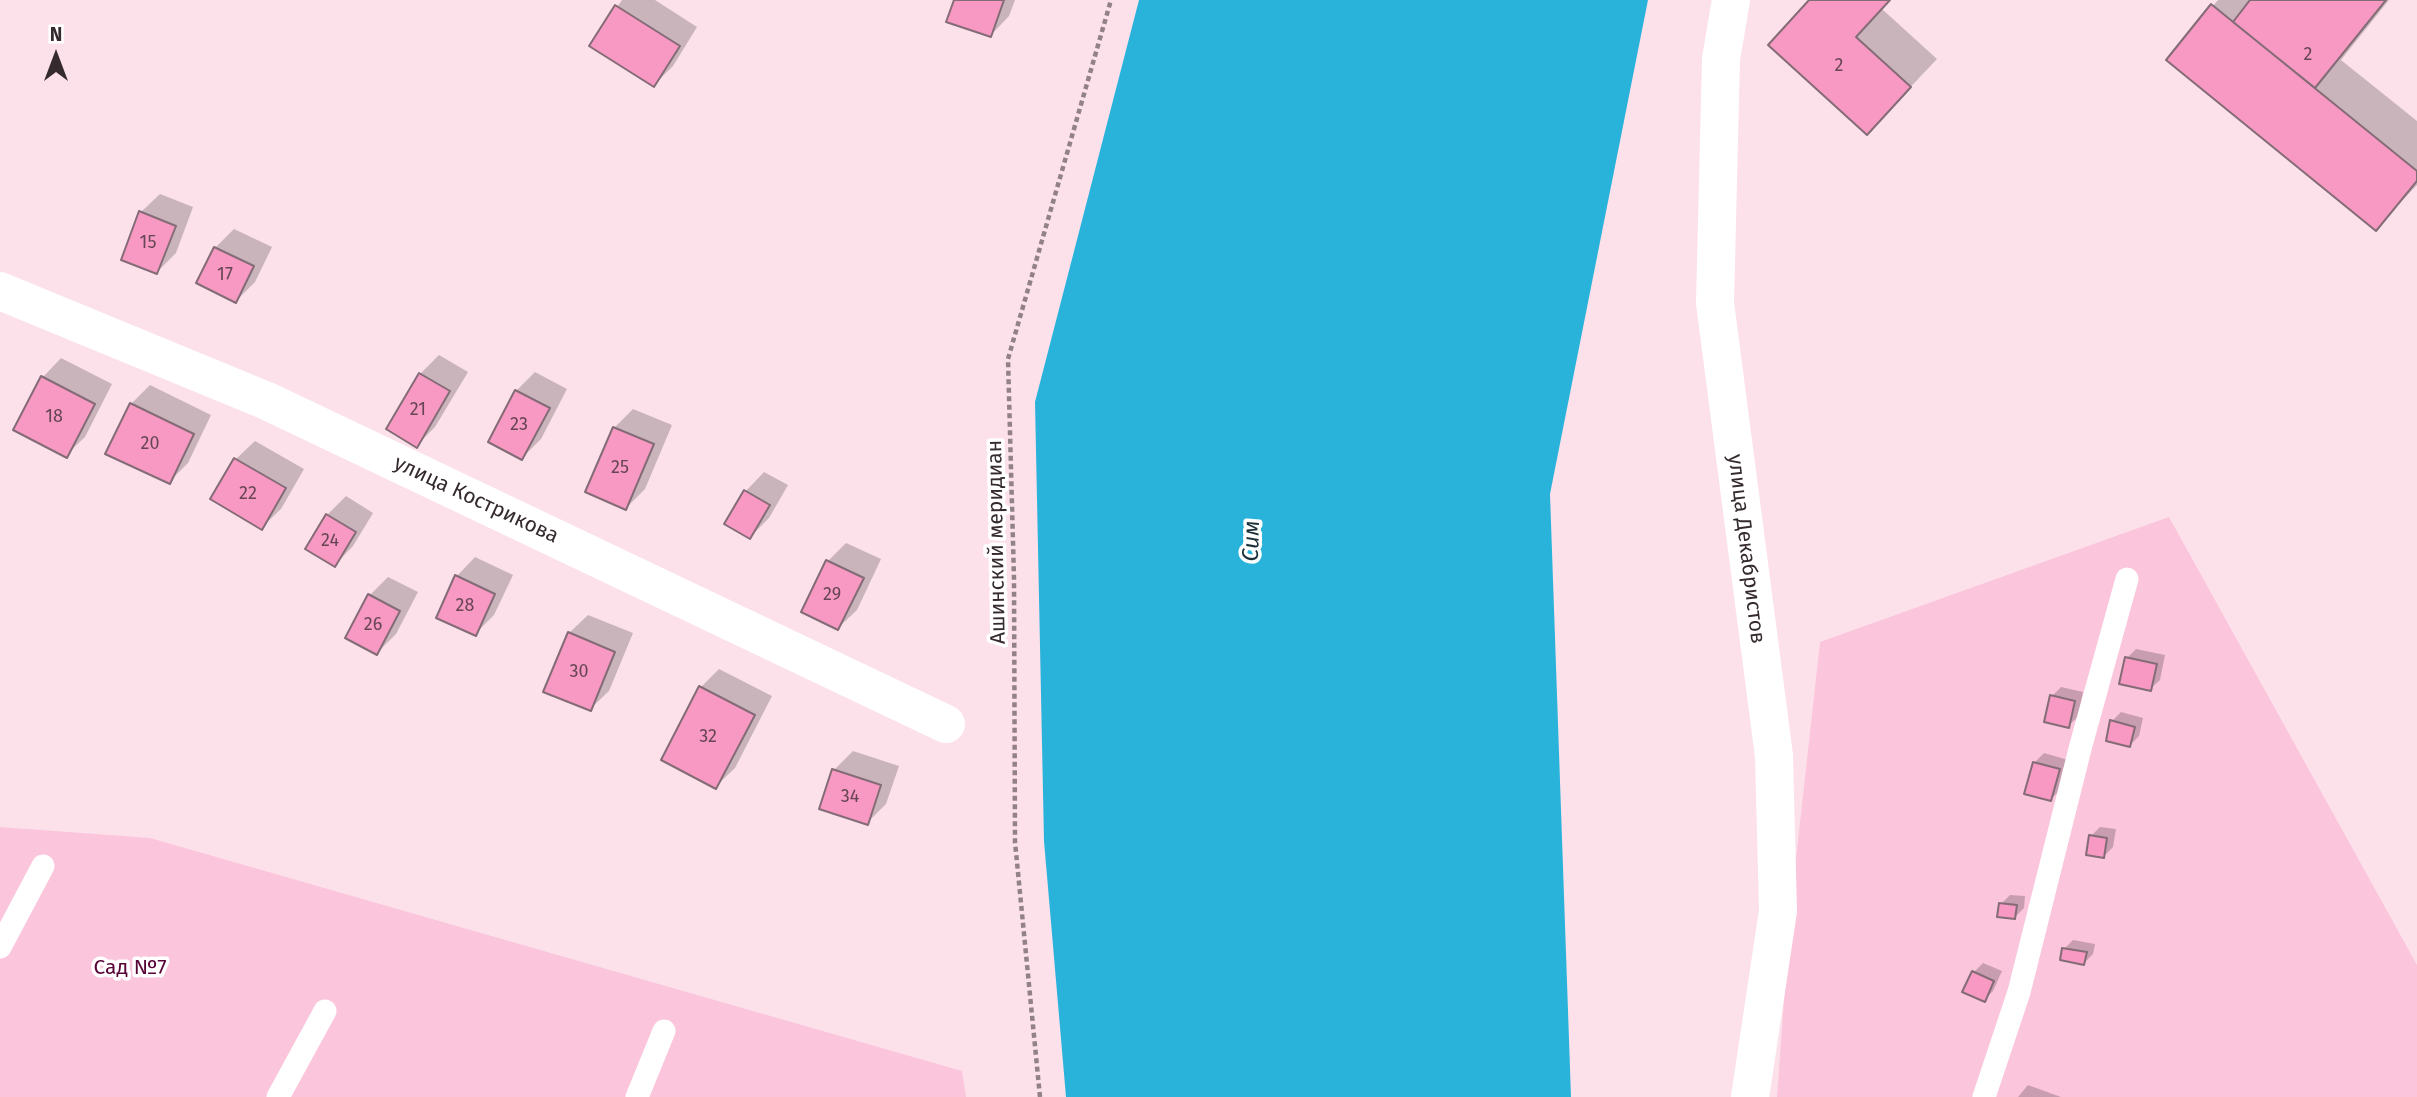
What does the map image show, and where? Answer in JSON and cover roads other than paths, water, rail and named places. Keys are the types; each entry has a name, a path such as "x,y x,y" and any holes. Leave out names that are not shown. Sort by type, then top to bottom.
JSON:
{"street":[{"name":"улица Декабристов","path":"1731,0 1721,58 1715,303 1774,756 1778,911 1750,1097"},
{"name":"улица Кострикова","path":"0,292 267,401 946,724"}],"lane":[{"path":"1984,1097 2019,992 2081,745 2127,579"},
{"path":"0,947 43,866"},
{"path":"278,1097 325,1011"},
{"path":"637,1097 664,1031"}],"water":[{"name":"Сим","path":"1139,0 1648,0 1550,494 1571,1097 1066,1097 1044,841 1035,402"}],"park label":[{"name":"Сад №7","path":"130,968"}]}
